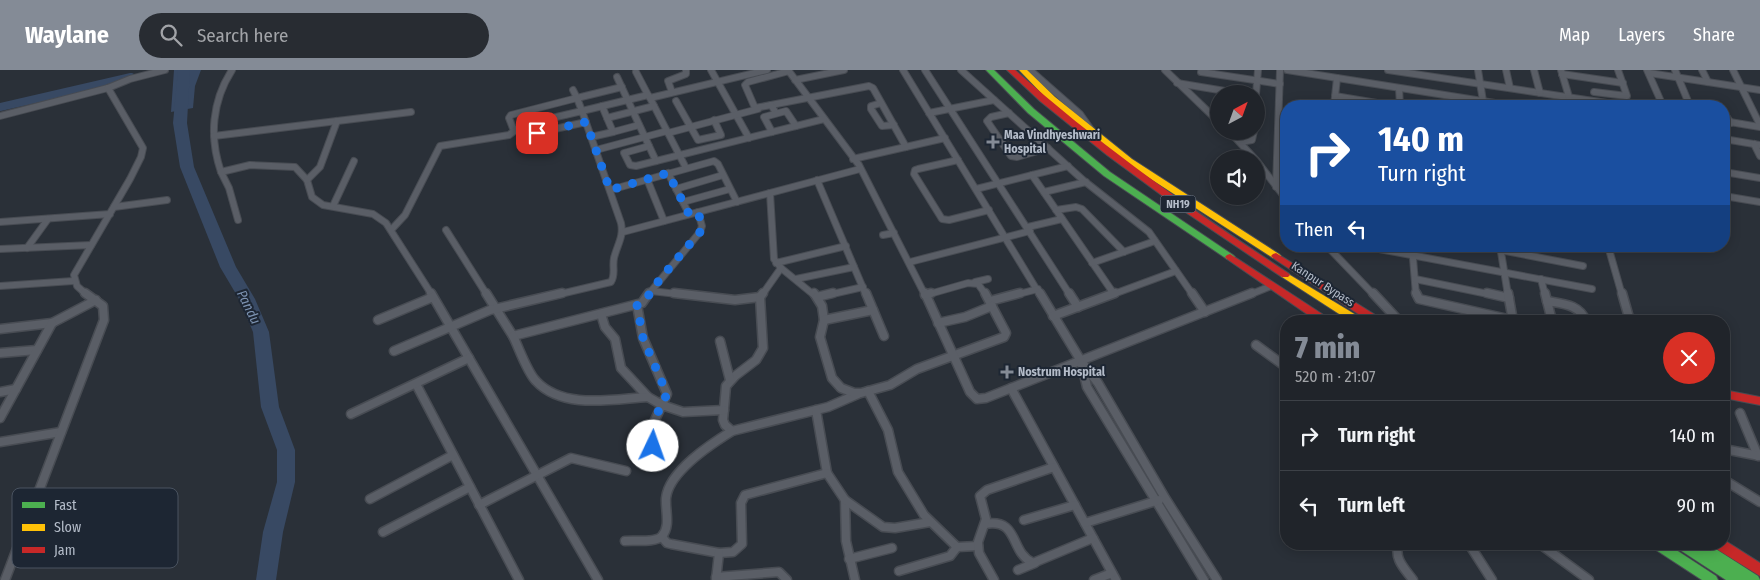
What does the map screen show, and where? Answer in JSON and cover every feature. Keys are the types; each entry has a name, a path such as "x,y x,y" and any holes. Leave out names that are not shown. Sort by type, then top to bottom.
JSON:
{"main road":[{"path":"990,70 1025,105 1106,174 1315,315"},
{"name":"Kanpur Bypass","path":"1001,70 1037,107 1089,150 1129,179 1335,315"},
{"name":"Kanpur Bypass","path":"1011,70 1047,106 1137,176 1348,315"},
{"path":"1023,70 1052,99 1129,161 1367,315"},
{"path":"1730,395 1760,401"},
{"path":"1666,550 1712,580"},
{"path":"1690,550 1736,580"},
{"path":"1707,550 1754,580"},
{"path":"1728,550 1760,570"}],"street":[{"path":"0,116 108,88 120,82 164,70"},
{"path":"232,70 224,81 214,114 214,136 221,172 229,188 238,220"},
{"path":"672,92 668,80 686,74 686,70"},
{"path":"711,70 749,138"},
{"path":"734,70 738,77"},
{"path":"391,230 401,221 440,146 503,136 522,125 766,70"},
{"path":"796,80 844,70"},
{"path":"903,70 1081,360 1098,383 1165,498 1217,580"},
{"path":"925,70 1078,306"},
{"path":"961,70 1086,182 1149,232 1205,312"},
{"path":"1030,70 1080,114 1093,133"},
{"path":"1165,70 1177,84 1210,114"},
{"path":"1257,85 1258,70"},
{"path":"1276,187 1280,70"},
{"path":"1290,70 1477,100"},
{"path":"1392,70 1586,100"},
{"path":"1449,70 1450,79"},
{"path":"1478,70 1483,100"},
{"path":"1506,70 1510,88"},
{"path":"1534,70 1540,93"},
{"path":"1594,92 1626,97 1618,70"},
{"path":"1675,70 1687,100"},
{"path":"1702,70 1708,82"},
{"path":"1734,70 1760,126"},
{"path":"758,109 755,108 745,87 746,83 789,71 860,169 910,262 970,392 977,399 986,398 1271,286"},
{"path":"636,72 686,168"},
{"path":"1201,72 1280,84"},
{"path":"1569,97 1561,72 1623,83"},
{"path":"1648,72 1760,90"},
{"path":"1648,72 1660,100"},
{"path":"617,77 656,161"},
{"path":"1335,100 1337,78"},
{"path":"1590,78 1596,100"},
{"path":"1177,84 1210,89"},
{"path":"596,150 807,96 869,86 873,88 906,147"},
{"path":"514,131 509,118 511,115 622,87"},
{"path":"40,488 104,320 104,306 82,292 73,281 74,275 142,157 143,148 108,88"},
{"path":"1399,88 1400,100"},
{"path":"394,351 450,326 496,309 611,282 614,279 614,258 623,232 596,150 573,90"},
{"path":"1335,96 1352,100"},
{"path":"929,112 994,100"},
{"path":"676,101 698,140 717,137 722,133 714,120"},
{"path":"881,103 870,107 875,117 882,126 894,126"},
{"path":"771,105 776,113"},
{"path":"602,106 613,132"},
{"path":"607,118 654,106"},
{"path":"772,132 764,117 776,113 786,111 796,126"},
{"path":"214,136 411,112"},
{"path":"1009,113 991,117 987,121 1011,156 1017,157 1048,148"},
{"path":"649,146 629,151 624,155 632,166 680,156 824,118"},
{"path":"307,180 320,167 336,121"},
{"path":"534,122 538,136 586,122"},
{"path":"1730,122 1760,126"},
{"path":"591,137 639,125"},
{"path":"854,159 945,138"},
{"path":"1241,142 1252,140"},
{"path":"1730,140 1757,145 1760,156"},
{"path":"1241,142 1248,150"},
{"path":"958,160 918,169 915,170 914,174 942,219 949,220 989,210"},
{"path":"333,206 354,161"},
{"path":"610,190 714,161 718,164 737,202"},
{"path":"221,172 246,166 290,165 298,169 307,180 312,198 319,203 377,216 386,223 433,297 598,580"},
{"path":"976,190 1068,166"},
{"path":"623,232 860,169"},
{"path":"1265,172 1280,192"},
{"path":"668,173 689,214"},
{"path":"1730,173 1760,178"},
{"path":"676,189 724,175"},
{"path":"1032,175 1114,294"},
{"path":"648,179 664,221"},
{"path":"817,180 884,336"},
{"path":"1044,192 1086,182"},
{"path":"683,202 730,189"},
{"path":"770,193 774,259 817,297 822,306 824,320 820,337 832,378 836,384 846,391 864,392"},
{"path":"1730,197 1760,202"},
{"path":"0,222 112,210 167,200"},
{"path":"1056,210 1076,207 1082,209 1124,252"},
{"path":"513,336 637,305 642,302 700,232 702,226 698,212"},
{"path":"27,248 48,218"},
{"path":"910,262 1006,238 1062,219"},
{"path":"446,230 513,336 534,380 540,386 558,396 588,399 648,397"},
{"path":"883,235 894,233"},
{"path":"1092,263 1155,241"},
{"path":"0,250 91,245"},
{"path":"732,431 725,425 726,386 730,380 761,355 764,340 760,297 779,265 846,246"},
{"path":"1332,252 1393,315"},
{"path":"1397,252 1592,289"},
{"path":"1413,252 1416,296 1424,301 1487,315"},
{"path":"1501,252 1513,315"},
{"path":"1518,252 1583,266"},
{"path":"1610,252 1628,315"},
{"path":"796,279 854,267"},
{"path":"1054,316 1176,271"},
{"path":"925,295 988,279"},
{"path":"1415,279 1509,298"},
{"path":"1541,279 1550,315"},
{"path":"0,286 73,281"},
{"path":"625,540 658,538 662,536 666,530 666,497 672,484 697,455 732,431 816,410 864,392 890,385 917,369 1004,338 1005,328 982,288 975,282"},
{"path":"817,297 863,286"},
{"path":"938,323 965,317 991,303 1038,289"},
{"path":"651,291 735,300 760,297"},
{"path":"378,320 433,297"},
{"path":"0,329 52,323 96,300"},
{"path":"1547,301 1578,308 1584,315"},
{"path":"637,305 643,338 667,394 655,418 653,428 653,464"},
{"path":"824,320 873,310"},
{"path":"601,314 605,327 615,339 621,368 648,397 662,405 691,413 724,410"},
{"path":"1,414 52,323"},
{"path":"720,341 730,380"},
{"path":"1256,345 1280,363"},
{"path":"0,353 37,350"},
{"path":"351,414 469,358"},
{"path":"1081,360 1087,387 1204,580"},
{"path":"416,384 520,580"},
{"path":"1011,388 1114,577 1094,580"},
{"path":"0,392 16,389"},
{"path":"864,392 888,430 898,472 916,504 930,522 957,547 978,546"},
{"path":"816,410 827,473 845,500 884,527 895,528 930,522"},
{"path":"1740,412 1759,456"},
{"path":"0,442 61,432"},
{"path":"1730,450 1759,456"},
{"path":"370,499 453,455"},
{"path":"480,504 571,458 626,471"},
{"path":"994,580 983,562 978,546 986,514 980,499 982,493 1054,467"},
{"path":"662,536 667,543 671,544 719,553 733,552 742,544 741,502 745,495 827,473"},
{"path":"1730,484 1760,502"},
{"path":"383,532 470,487"},
{"path":"1085,523 1165,498"},
{"path":"845,500 846,541 855,580"},
{"path":"1024,520 1075,505"},
{"path":"984,524 999,523 1006,527 1026,560 1036,563"},
{"path":"1018,570 1093,538"},
{"path":"899,571 950,556 957,547"},
{"path":"849,559 892,548"},
{"path":"1397,550 1397,557 1413,580"},
{"path":"1473,550 1492,580"},
{"path":"1548,550 1589,580"},
{"path":"719,553 716,578 779,572 787,580"},
{"path":"5,580 12,562"}],"water":[{"path":"174,70 201,70 195,86 193,108 171,112"}],"waterway":[{"name":"Pandu","path":"184,70 180,123 187,167 228,267 247,299 261,332 270,407 286,450 286,482 273,532 266,580"},
{"path":"0,107 131,77"}],"traffic: fast":[{"path":"990,70 1031,111 1107,174 1230,257"},
{"path":"1666,550 1712,580"},
{"path":"1690,550 1736,580"},
{"path":"1707,550 1754,580"}],"traffic: slow":[{"path":"1023,70 1052,99 1129,161 1276,256"},
{"path":"1285,275 1348,315"}],"traffic: jam":[{"path":"1011,70 1109,153 1213,228 1285,275"},
{"path":"1276,256 1367,315"},
{"path":"1230,257 1315,315"},
{"path":"1730,395 1760,401"},
{"path":"1728,550 1760,570"}],"place":[{"name":"Maa Vindhyeshwari Hospital","path":"993,142"},
{"name":"Nostrum Hospital","path":"1007,372"}],"route":[{"path":"537,133 586,122 610,190 668,173 689,214 698,212 702,229 660,279 646,299 637,305 645,345 667,394 655,418 653,446"}]}
